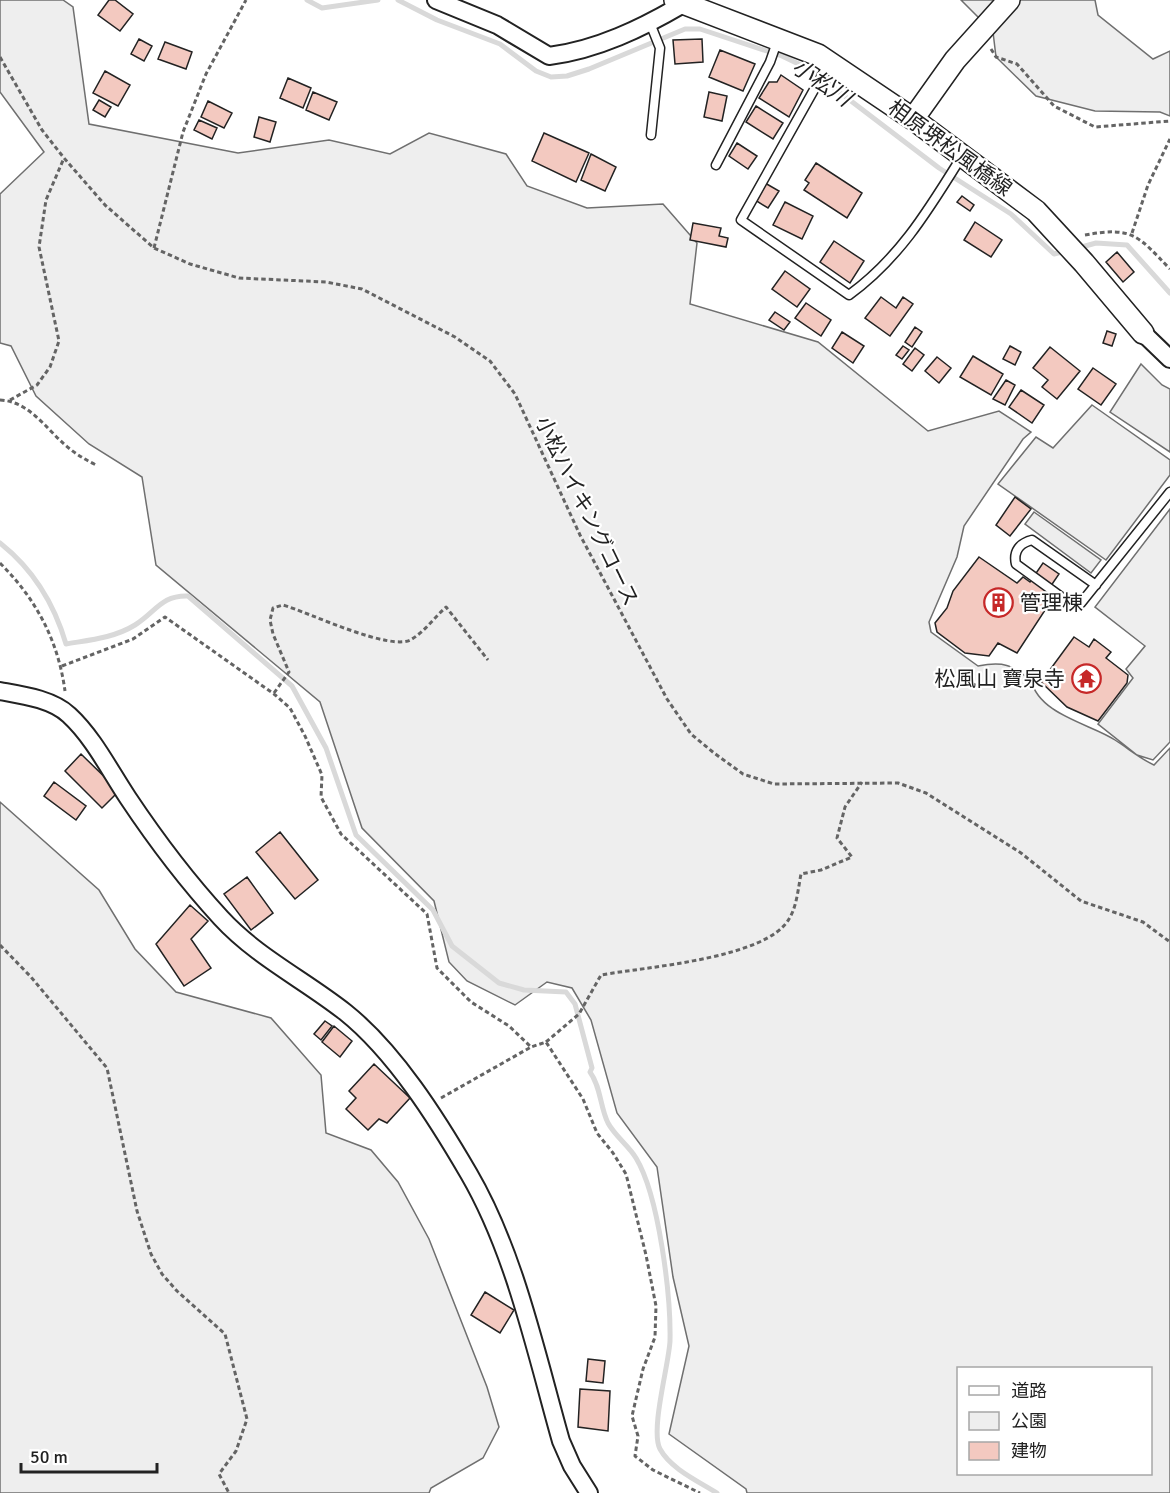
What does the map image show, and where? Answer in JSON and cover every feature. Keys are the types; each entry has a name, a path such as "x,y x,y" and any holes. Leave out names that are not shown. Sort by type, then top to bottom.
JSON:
{"street":[{"name":"相原堺松風橋線","path":"436,0 497,25 549,56 588,48 652,28 679,2 776,43 826,68 913,119 958,162 1023,200 1063,239 1143,333"},
{"path":"913,119 980,30 1009,0"},
{"path":"1143,333 1170,359"},
{"path":"0,692 36,699 68,714 87,737 153,836 219,916 250,947 344,1011 366,1031 426,1106 469,1174 491,1215 512,1274 561,1441 572,1467 589,1493"}],"lane":[{"path":"651,135 660,48 652,28"},
{"path":"716,165 770,62 776,43"},
{"path":"826,68 741,220 849,294 876,275 907,239 958,162"},
{"path":"1096,585 1032,540 1020,545 1015,553 1017,564 1071,604 1081,603 1096,585 1170,492"}],"path":[{"path":"154,248 183,132 206,74 246,0"},
{"path":"980,30 996,57 1017,64 1054,106 1095,127 1170,122"},
{"name":"小松ハイキングコース","path":"0,57 42,130 64,158 105,205 154,248 190,264 239,278 326,282 362,289 455,337 490,361 515,394 580,535 623,619 667,699 691,735 743,774 774,784 898,783 926,793 1021,853 1081,901 1143,922 1170,942"},
{"path":"1132,233 1148,184 1170,139"},
{"path":"10,400 37,385 50,367 59,341 39,247 46,200 64,158"},
{"path":"1063,239 1106,231 1132,233 1170,269"},
{"path":"0,400 10,400 28,409 65,445 96,465"},
{"path":"0,563 18,581 43,617 62,666 68,714"},
{"path":"274,694 290,672 270,620 273,609 284,605 346,630 398,642 411,641 446,607 488,660"},
{"path":"62,666 133,639 165,617 274,694 290,708 305,736 322,775 321,796 341,834 427,914 437,968 471,1002 509,1026 531,1047"},
{"path":"426,1106 531,1047 546,1042 579,1014 601,975 717,956 749,947 778,932 789,920 801,874 821,870 852,857 837,838 845,807 862,782"},
{"path":"0,945 31,976 107,1068 137,1211 151,1254 162,1274 177,1291 225,1334 248,1419 236,1451 219,1474 229,1493"},
{"path":"546,1042 583,1099 597,1133 614,1153 626,1174 646,1255 656,1306 655,1337 642,1369 632,1416 638,1436 635,1456 653,1470 700,1493"}],"green space":[{"path":"0,0 63,0 73,7 89,124 238,153 329,140 390,154 429,133 506,154 527,186 587,208 663,204 697,243 690,304 818,342 928,431 999,411 1031,432 1023,439 964,526 957,557 929,622 931,632 978,666 1001,664 1018,671 1031,680 1036,692 1044,702 1055,710 1105,734 1154,765 1170,748 1170,1493 747,1493 746,1489 669,1434 689,1346 673,1277 657,1167 617,1113 591,1020 572,988 547,982 515,1005 467,981 449,962 434,901 362,828 320,702 156,565 142,477 89,444 36,396 11,346 0,343 0,194 44,152 0,92"},
{"path":"961,0 1095,0 1098,15 1153,59 1170,51 1170,116 1160,112 1095,111 1036,96 996,57 993,32"},
{"path":"1092,405 1170,460 1170,475 1106,560 998,484 1036,437 1053,448"},
{"path":"1170,509 1170,742 1153,760 1137,755 1098,724 1133,678 1126,669 1145,646 1095,607"},
{"path":"0,802 99,890 135,949 176,992 271,1018 321,1075 326,1133 371,1150 398,1182 429,1239 487,1387 499,1427 483,1458 431,1488 429,1493 0,1493"}],"shaded area":[{"path":"1141,364 1162,385 1170,389 1170,452 1110,412"},
{"path":"1034,512 1101,560 1091,573 1025,524"}],"building":[{"path":"109,0 115,0 133,14 120,31 98,15"},
{"path":"139,39 152,46 144,61 131,54"},
{"path":"702,39 703,62 675,64 673,40"},
{"path":"165,42 192,52 186,69 158,59"},
{"path":"720,50 755,64 743,91 709,77"},
{"path":"105,71 130,85 118,106 93,93"},
{"path":"781,75 803,90 789,117 759,98 769,82 777,82"},
{"path":"288,78 311,88 303,108 280,98"},
{"path":"313,92 337,102 329,120 306,110"},
{"path":"709,92 727,96 722,121 704,117"},
{"path":"99,100 111,107 105,117 93,110"},
{"path":"208,101 232,113 224,128 201,117"},
{"path":"756,106 783,123 773,139 746,122"},
{"path":"259,117 276,122 270,142 254,137"},
{"path":"199,120 217,128 212,139 194,130"},
{"path":"544,133 589,153 576,182 532,161"},
{"path":"737,143 757,156 748,169 729,156"},
{"path":"591,154 616,167 605,191 581,180"},
{"path":"816,163 862,193 847,218 804,190 809,183 805,180"},
{"path":"765,183 779,191 768,208 755,200"},
{"path":"962,196 974,205 970,211 957,202"},
{"path":"785,202 813,216 802,239 773,225"},
{"path":"975,222 1002,240 991,257 964,240"},
{"path":"693,223 721,228 719,236 728,238 726,247 690,240"},
{"path":"834,241 864,261 850,283 820,262"},
{"path":"1117,252 1134,272 1123,282 1106,262"},
{"path":"785,271 810,289 797,307 772,289"},
{"path":"881,297 896,308 903,297 913,304 890,336 865,318"},
{"path":"806,303 831,320 821,336 795,318"},
{"path":"775,312 790,322 784,330 769,320"},
{"path":"915,327 922,332 912,347 905,342"},
{"path":"1107,331 1116,334 1112,346 1103,343"},
{"path":"842,332 864,346 853,363 832,348"},
{"path":"903,346 909,350 902,359 896,355"},
{"path":"1010,346 1021,352 1015,365 1003,359"},
{"path":"1050,347 1080,371 1057,399 1042,387 1048,380 1033,368"},
{"path":"915,348 924,355 912,371 903,364"},
{"path":"973,356 1003,374 991,395 960,377"},
{"path":"937,357 951,368 939,383 925,371"},
{"path":"1093,368 1116,384 1101,405 1078,389"},
{"path":"1006,380 1015,385 1005,405 993,399"},
{"path":"1021,390 1044,405 1032,423 1009,407"},
{"path":"1015,497 1031,509 1010,536 996,525"},
{"name":"管理棟","path":"979,557 1017,583 1023,577 1030,582 1043,563 1059,574 1046,593 1053,598 1017,653 998,643 989,656 965,653 937,632 935,623 947,608 953,591"},
{"name":"松風山 寶泉寺","path":"1074,637 1089,647 1094,639 1111,652 1106,658 1128,675 1127,683 1098,721 1067,707 1041,682"},
{"path":"81,754 119,791 102,808 65,771"},
{"path":"54,782 86,806 76,820 44,796"},
{"path":"280,832 318,880 295,899 256,852"},
{"path":"247,877 273,913 251,930 224,894"},
{"path":"190,905 208,921 191,939 211,968 184,986 156,944"},
{"path":"325,1021 332,1026 321,1040 314,1034"},
{"path":"334,1026 352,1041 340,1057 322,1042"},
{"path":"374,1064 410,1098 387,1123 379,1119 368,1130 346,1109 356,1098 349,1091"},
{"path":"485,1292 514,1310 500,1333 471,1315"},
{"path":"588,1359 605,1361 603,1383 586,1381"},
{"path":"580,1389 610,1391 608,1431 578,1427"}],"waterway":[{"name":"小松川","path":"307,0 322,8 378,0"},
{"name":"小松川","path":"398,0 437,20 500,44 536,71 551,77 567,76 589,69 685,29 700,29 782,56 809,69 939,168 1011,214 1054,254 1066,251"},
{"name":"小松川","path":"1078,248 1096,243 1127,245 1170,293"},
{"path":"0,543 23,564 41,588 49,601 66,644 119,633 135,625 165,601 179,596 188,596 292,686 326,748 356,835 433,910 452,946 499,983 524,990 566,992 575,1004 592,1068 590,1072 594,1078 605,1117 611,1128 636,1158 644,1175 657,1221 666,1273 670,1322 669,1351 657,1427 660,1449 678,1469 717,1493"}],"place":[{"name":"管理棟","path":"999,603"},
{"name":"松風山 寶泉寺","path":"1086,679"}]}
